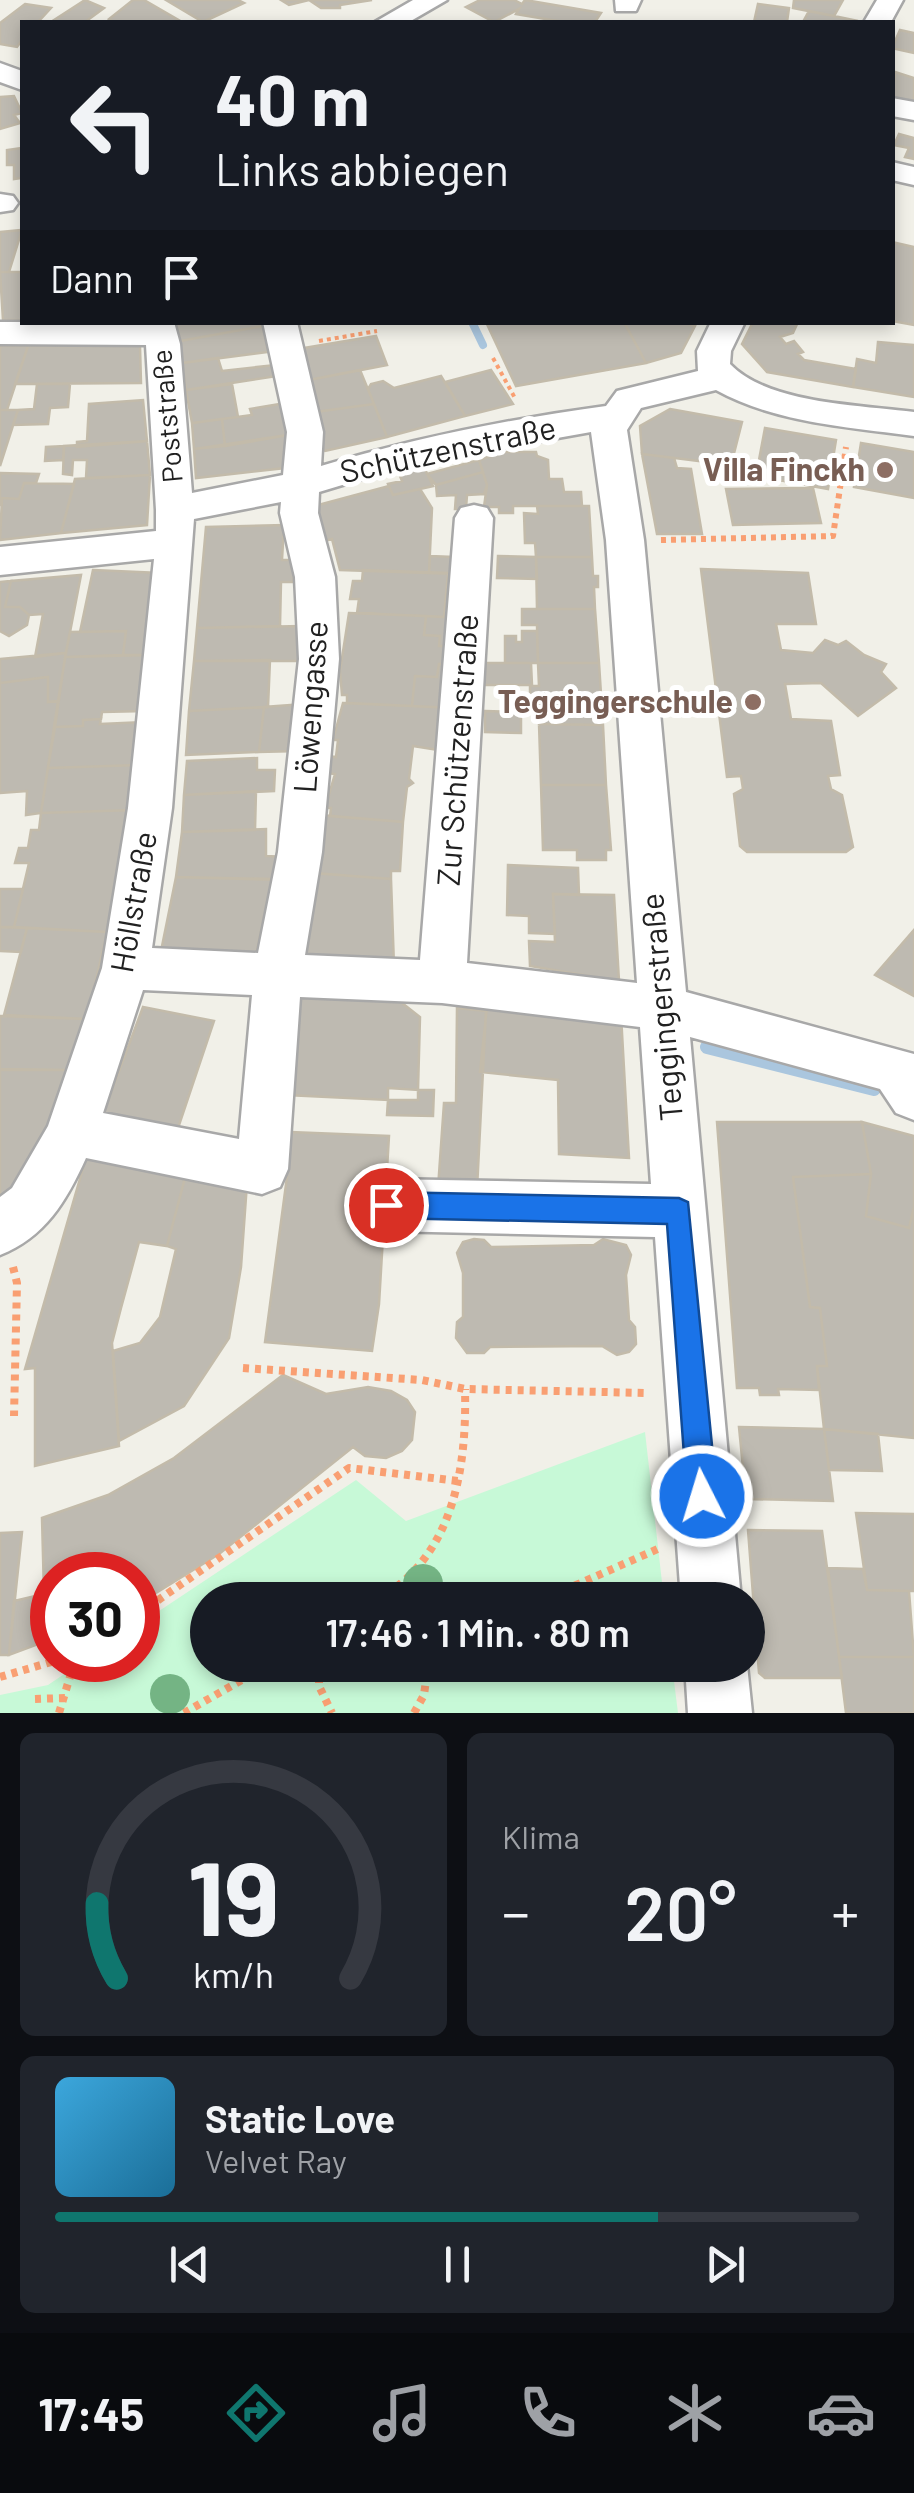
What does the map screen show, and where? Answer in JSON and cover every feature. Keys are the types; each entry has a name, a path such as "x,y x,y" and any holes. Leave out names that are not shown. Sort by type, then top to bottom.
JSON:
{"street":[{"path":"393,20 434,0"},
{"path":"727,325 714,351 713,367 730,387 756,398 914,424"},
{"path":"0,333 158,328"},
{"name":"Poststraße","path":"158,328 175,526"},
{"name":"Löwengasse","path":"72,1132 262,1170 278,974 300,852 319,660 314,577 300,513 305,432 284,334"},
{"name":"Schützenstraße","path":"0,561 175,526 410,452 531,428 615,417 628,399 719,378"},
{"name":"Teggingerstraße","path":"615,417 608,440 624,540 710,1582"},
{"name":"Zur Schützenstraße","path":"442,982 474,518"},
{"name":"Höllstraße","path":"2,1228 31,1206 72,1132 126,968 150,808 175,526"},
{"path":"126,968 442,982 662,1008 896,1070 914,1096"},
{"path":"386,1205 679,1211"},
{"path":"717,1682 720,1713"}],"path":[{"path":"284,334 377,331"},
{"path":"493,358 531,428"},
{"path":"624,540 833,536 851,414"},
{"path":"2,1228 16,1282 14,1416"},
{"path":"243,1368 422,1380 464,1389 694,1394"},
{"path":"406,1582 428,1553 458,1481 467,1424 464,1389"},
{"path":"160,1599 349,1468 458,1481"},
{"path":"582,1582 705,1526"},
{"path":"0,1677 30,1668"},
{"path":"59,1713 64,1682"},
{"path":"184,1713 238,1682"},
{"path":"319,1682 332,1713"},
{"path":"414,1713 426,1682"},
{"path":"35,1699 64,1698"}],"green space":[{"path":"645,1432 662,1582 203,1582 356,1480 406,1521"},
{"path":"190,1590 190,1682 674,1682 678,1713 0,1713 0,1695 52,1682 160,1682 160,1610"}],"building":[{"path":"85,0 104,8 88,20 54,20"},
{"path":"133,0 144,0 179,20 111,20"},
{"path":"166,0 244,3 207,20 200,20"},
{"path":"281,0 309,0 289,5"},
{"path":"309,0 372,0 321,8"},
{"path":"480,0 514,0 522,4 525,0 601,13 596,20 551,20 516,14 519,9 490,20 466,7"},
{"path":"794,0 843,0 834,16 793,8"},
{"path":"25,4 51,8 40,20 20,20 17,47 0,44 0,23"},
{"path":"758,4 789,8 787,20 754,20"},
{"path":"809,11 853,20 804,20"},
{"path":"900,30 914,33 914,53 895,49"},
{"path":"895,72 914,78 914,104 895,101"},
{"path":"14,96 20,114 14,115 20,123 0,129 0,97"},
{"path":"899,134 914,138 914,159 905,157 909,148 895,143"},
{"path":"20,148 20,178 14,179 14,165 7,165 7,150"},
{"path":"20,230 9,272 0,272 0,232"},
{"path":"895,243 914,247 914,325 895,322"},
{"path":"0,272 20,272 20,320 3,320"},
{"path":"176,325 263,326 180,341"},
{"path":"487,325 626,325 646,363 516,386"},
{"path":"626,325 695,326 681,353 646,363"},
{"path":"752,325 797,325 793,333 780,337 786,344 794,341 804,360 856,369 853,387 767,372 742,344"},
{"path":"263,326 268,352 182,363 180,341"},
{"path":"376,336 387,365 309,380 298,349"},
{"path":"878,342 914,345 914,397 853,387 857,359 876,363"},
{"path":"0,346 28,346 7,410 0,410"},
{"path":"28,346 140,346 141,383 15,384"},
{"path":"218,358 222,371 275,365 277,376 186,390 182,363"},
{"path":"360,370 374,404 315,412 309,380"},
{"path":"491,370 513,404 465,416 445,382"},
{"path":"441,376 465,416 387,437 368,389 371,384 383,381 394,388"},
{"path":"37,384 70,384 68,407 50,408 48,424 13,425 18,410 34,409"},
{"path":"232,384 238,417 192,423 186,390"},
{"path":"143,400 147,441 77,447 77,442 87,441 89,404"},
{"path":"286,403 294,434 225,446 222,419 252,415 250,409"},
{"path":"374,404 387,437 325,451 320,448 315,412"},
{"path":"670,409 742,422 731,465 642,454 640,426"},
{"path":"0,410 18,410 0,466"},
{"path":"222,419 225,446 194,449 192,423"},
{"path":"765,428 836,440 828,489 756,476"},
{"path":"294,434 285,468 196,478 194,449"},
{"path":"147,441 150,475 86,478 87,460 73,460 72,475 63,474 64,446"},
{"name":"Villa Finckh","path":"861,443 914,452 914,498 854,487"},
{"path":"64,446 63,460 45,461 46,447"},
{"path":"491,452 536,452 548,460 549,479 562,479 564,492 581,492 582,506 513,506 513,513 499,513 499,507 484,507 487,485 479,460 491,456"},
{"path":"642,454 674,458 677,468 691,469 702,534 657,534"},
{"path":"479,460 483,472 436,485 427,474"},
{"path":"423,465 433,486 393,495 388,484 402,481 398,471"},
{"path":"483,472 487,485 484,494 467,495 466,509 455,509 456,495 437,496 436,485"},
{"path":"0,473 39,474 36,483 24,483 19,499 2,498 0,506"},
{"path":"150,475 147,525 61,533 75,479"},
{"path":"24,483 74,484 61,533 0,540 2,498 19,499"},
{"path":"389,486 393,495 420,489 432,508 429,573 340,570 332,539 317,543 311,507"},
{"path":"813,488 821,523 733,525 726,489"},
{"path":"537,506 589,506 592,557 536,557 535,543 525,543 524,513 538,514"},
{"path":"284,525 282,560 294,560 293,582 281,582 280,626 197,628 206,527"},
{"path":"430,556 454,557 462,574 429,573"},
{"path":"498,556 536,557 537,579 497,578"},
{"path":"536,557 592,557 593,576 598,576 595,609 537,609"},
{"name":"Teggingerschule","path":"701,569 808,573 816,624 776,624 781,650 813,653 825,640 838,645 846,641 864,655 886,664 881,672 896,688 858,716 821,683 785,684 791,719 831,721 840,775 828,776 831,789 842,795 853,847 846,852 747,852 740,846 734,794 743,789 741,776 727,777"},
{"path":"93,570 160,573 151,655 123,655 126,631 80,632"},
{"path":"363,570 448,573 444,617 357,613 359,599 350,599 353,581 362,581"},
{"path":"81,575 66,653 35,657 43,614 29,615 20,607 5,607 11,581"},
{"path":"11,581 5,607 20,607 29,615 27,625 9,636 0,631 0,582"},
{"path":"522,609 595,609 599,663 538,663 537,625 522,625"},
{"path":"349,613 426,616 424,635 440,636 443,664 439,664 437,677 415,676 412,706 347,703 347,695 342,695 340,671"},
{"path":"426,616 460,618 453,708 412,706 415,676 437,677 439,664 443,664 440,636 424,635"},
{"path":"301,626 302,661 194,661 197,628"},
{"path":"126,631 123,655 65,657 70,632"},
{"path":"522,631 537,631 538,663 505,663 505,636 516,636 516,642 522,642"},
{"path":"66,653 58,701 48,702 48,677 0,683 0,659"},
{"path":"151,655 145,711 102,712 101,719 83,720 83,726 55,727 65,657"},
{"path":"270,660 268,707 189,711 194,661"},
{"path":"477,663 531,663 532,685 478,685"},
{"path":"538,663 599,663 603,725 539,724 539,705 530,705 530,686 539,686"},
{"path":"48,677 48,702 58,701 41,813 26,815 27,791 0,793 0,683"},
{"path":"343,703 455,708 451,752 413,746 409,779 413,783 407,787 403,822 330,816 331,808 325,808 335,774 325,773 327,756 336,757 338,740 333,740"},
{"path":"303,704 299,751 259,752 264,707"},
{"path":"264,707 259,752 186,755 189,711"},
{"path":"485,711 521,712 521,733 485,732"},
{"path":"101,719 100,724 144,722 139,765 48,768 55,727 83,726 83,720"},
{"path":"539,724 603,725 606,785 541,785"},
{"path":"257,758 257,770 275,770 274,791 184,795 187,761"},
{"path":"139,765 134,810 41,813 48,768"},
{"path":"541,785 606,785 611,850 606,850 606,860 577,860 577,850 543,850"},
{"path":"256,791 255,830 182,832 184,795"},
{"path":"134,810 107,932 14,927 29,863 15,863 19,848 28,848 31,830 39,830 41,813"},
{"path":"320,815 403,822 400,871 391,871 391,879 314,873"},
{"path":"266,829 266,856 287,857 286,880 176,877 182,832"},
{"path":"508,865 578,868 579,895 553,894 555,934 529,933 529,916 507,915"},
{"path":"312,873 391,879 394,966 299,965"},
{"path":"176,877 272,879 254,964 160,956"},
{"path":"0,889 23,889 14,927 0,927"},
{"path":"553,894 614,895 619,981 530,966 529,941 555,942"},
{"path":"0,927 27,928 21,952 0,951"},
{"path":"27,928 107,932 87,1019 4,1015"},
{"path":"914,930 914,996 875,975"},
{"path":"293,993 397,999 420,1017 418,1090 388,1088 388,1100 287,1095"},
{"path":"488,997 621,1015 629,1158 559,1154 558,1080 480,1072"},
{"path":"143,1007 214,1021 174,1140 99,1125"},
{"path":"457,1008 486,1011 477,1189 438,1188 444,1103 456,1103"},
{"path":"0,1016 87,1019 70,1070 0,1069"},
{"path":"0,1070 70,1070 59,1117 0,1212"},
{"path":"418,1090 434,1090 433,1116 387,1115 388,1100 418,1100"},
{"path":"717,1122 862,1122 871,1174 793,1177 810,1307 820,1308 827,1366 817,1366 819,1390 778,1389 779,1395 760,1395 759,1388 737,1388"},
{"path":"862,1122 914,1136 914,1207 909,1228 866,1216 871,1174"},
{"path":"290,1132 389,1136 379,1304 372,1351 265,1342 287,1177 275,1176"},
{"path":"86,1158 186,1174 167,1246 139,1242 112,1343 119,1446 35,1466 35,1368 25,1369"},
{"path":"186,1174 247,1183 241,1267 229,1338 184,1406 119,1441 113,1351 140,1343 160,1317 176,1249 167,1246"},
{"path":"871,1174 866,1216 909,1228 914,1207 914,1438 824,1429 817,1366 827,1366 820,1308 810,1307 793,1177"},
{"path":"603,1239 626,1245 631,1255 626,1275 629,1320 635,1327 636,1344 629,1352 617,1355 602,1346 490,1347 484,1353 467,1353 456,1338 457,1322 463,1317 463,1273 457,1253 463,1242 484,1240 491,1247 594,1245"},
{"path":"283,1375 326,1394 368,1387 391,1391 407,1400 415,1412 412,1440 402,1451 386,1458 365,1456 353,1447 219,1554 160,1590 160,1552 43,1552 42,1518 108,1495 174,1458"},
{"path":"739,1427 824,1429 833,1501 746,1499"},
{"path":"824,1429 878,1434 882,1471 829,1470"},
{"path":"856,1513 914,1514 914,1591 867,1590"},
{"path":"748,1530 822,1531 842,1678 765,1678 765,1582 752,1582"},
{"path":"22,1532 9,1655 0,1655 0,1533"},
{"path":"828,1568 863,1569 867,1590 909,1591 914,1657 839,1657"},
{"path":"30,1597 30,1647 9,1655 14,1601"},
{"path":"839,1657 914,1657 914,1713 846,1713"}],"waterway":[{"path":"473,325 483,345"},
{"path":"707,1047 874,1089"}],"place":[{"name":"Villa Finckh","path":"885,470"},
{"name":"Teggingerschule","path":"753,702"}],"route":[{"path":"386,1205 679,1211 702,1496"}]}
